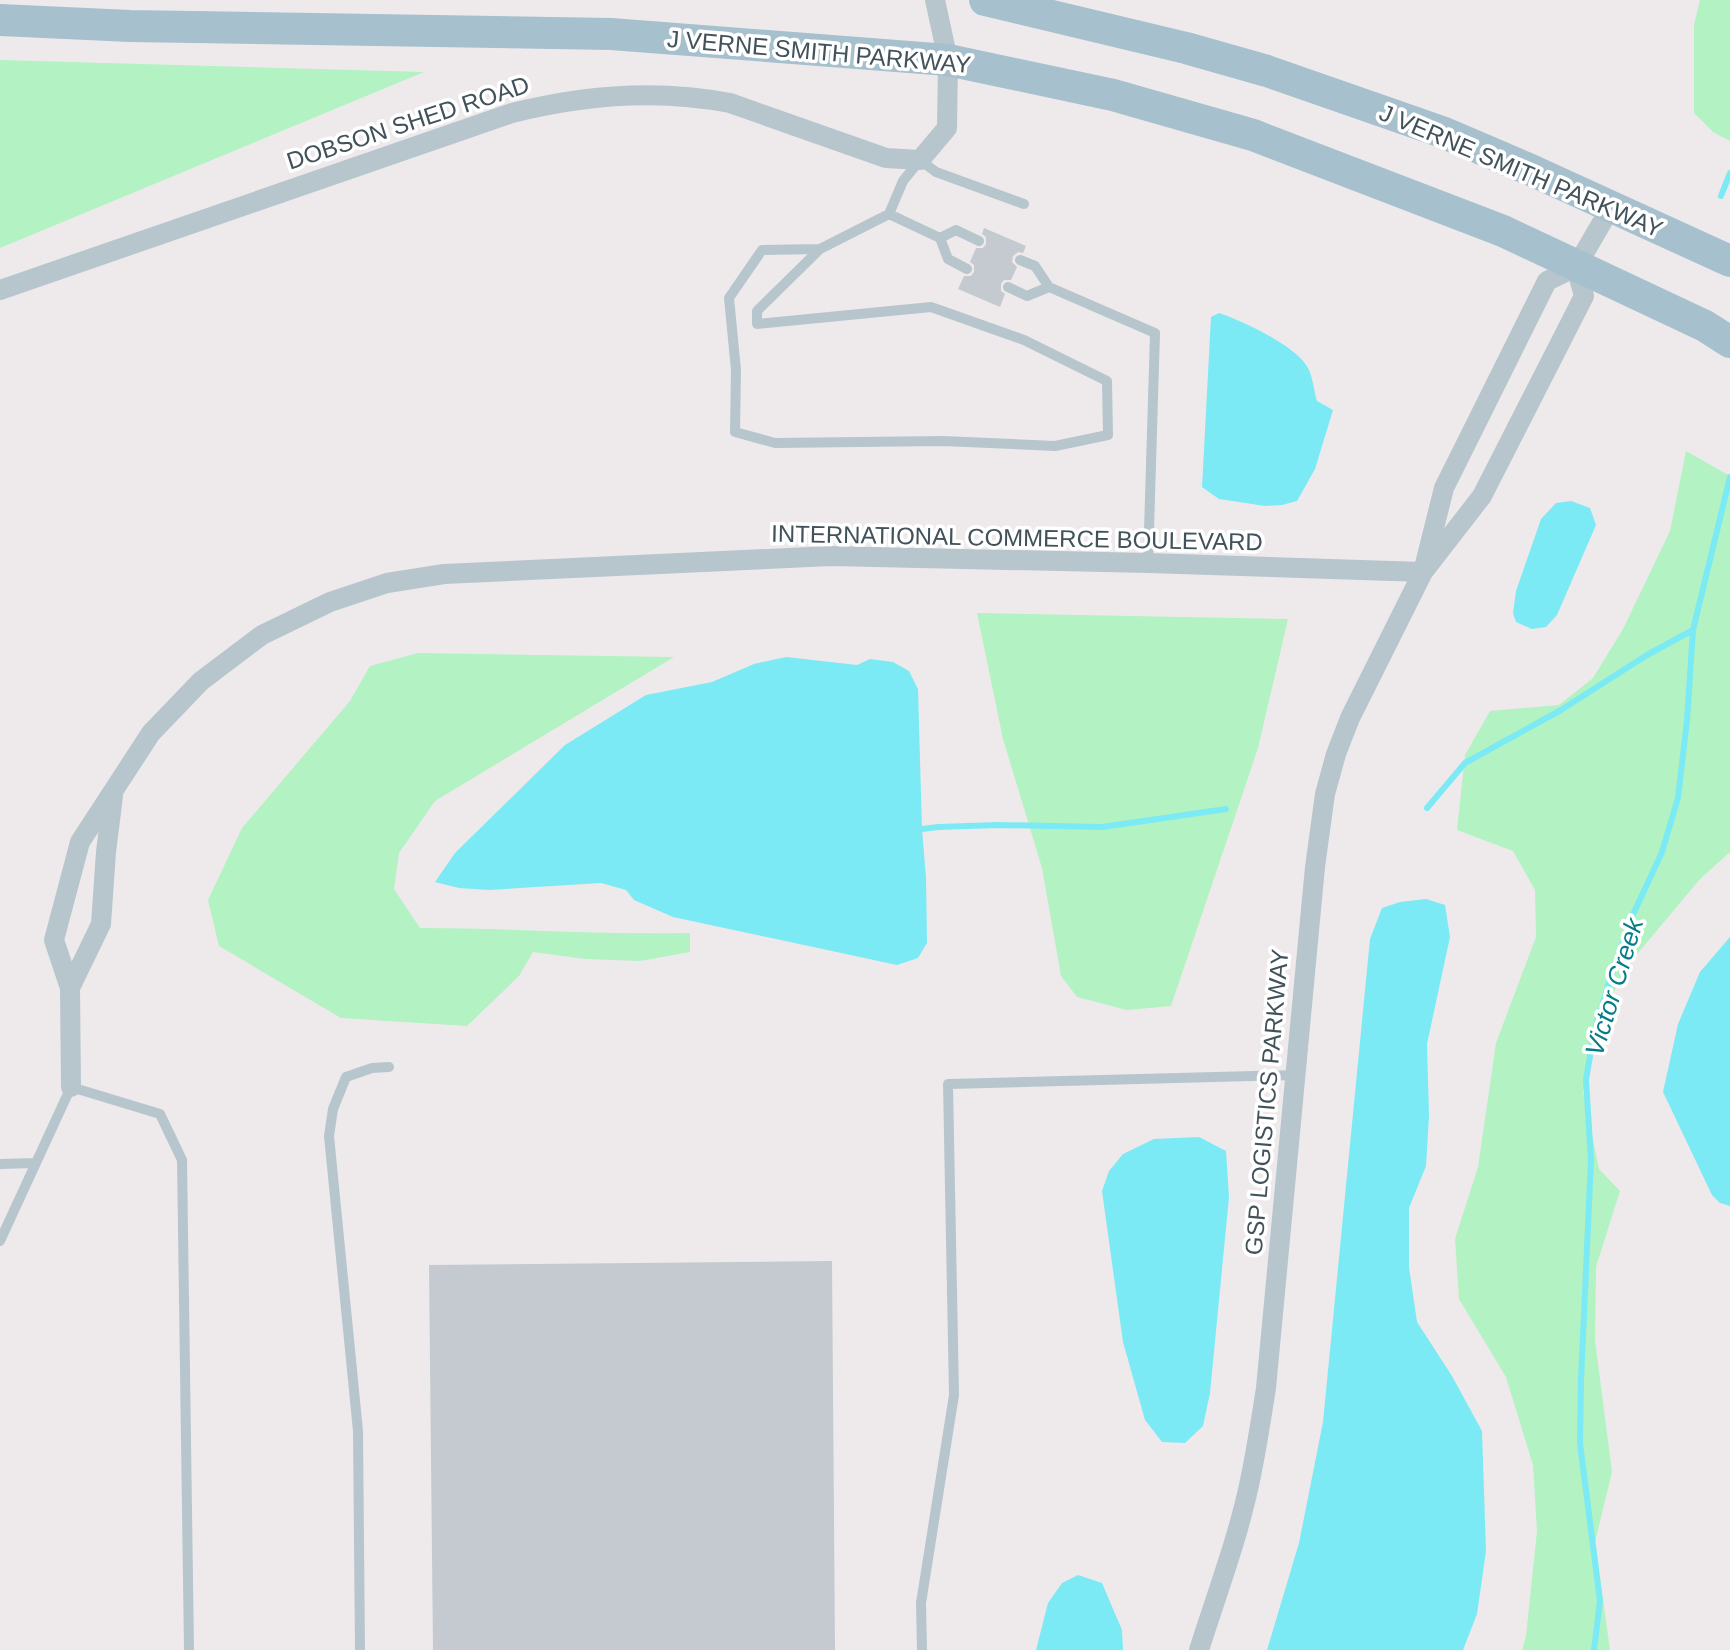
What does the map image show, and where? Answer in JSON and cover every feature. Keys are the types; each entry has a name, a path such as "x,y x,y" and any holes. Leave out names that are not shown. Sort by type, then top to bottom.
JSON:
{"main road":[{"name":"J VERNE SMITH PARKWAY","path":"985,0 1186,48 1267,71 1442,132 1730,261"},
{"name":"J VERNE SMITH PARKWAY","path":"0,20 130,26 611,34 948,60 1113,95 1253,135 1503,231 1705,326 1730,342"}],"street":[{"path":"920,160 947,128 948,60 935,0"},
{"name":"DOBSON SHED ROAD","path":"0,290 512,113 567,101 643,95 706,98 730,103 886,158 920,160"},
{"name":"GSP LOGISTICS PARKWAY","path":"1423,572 1444,488 1547,281 1576,267 1611,207"},
{"name":"GSP LOGISTICS PARKWAY","path":"1199,1650 1249,1487 1266,1388 1315,867 1325,794 1350,718 1423,572 1482,496 1584,296 1576,267"},
{"name":"INTERNATIONAL COMMERCE BOULEVARD","path":"71,1087 70,988 54,940 80,842 151,733 201,681 262,635 330,602 387,583 444,574 831,556 1423,572"},
{"name":"INTERNATIONAL COMMERCE BOULEVARD","path":"70,988 101,924 114,788"}],"lane":[{"path":"820,249 762,250 729,298 736,370 735,432 775,443 943,441 1055,446 1108,435 1107,381 1024,340 931,307 757,324 757,311 820,249 889,214 903,181 920,160 936,172 1024,204"},
{"path":"889,214 940,238 948,259 967,269"},
{"path":"940,238 956,230 979,241"},
{"path":"1020,260 1035,266 1049,287 1155,333 1148,563"},
{"path":"1008,287 1027,296 1049,287"},
{"path":"360,1650 358,1431 329,1136 333,1109 346,1077 372,1068 389,1067"},
{"path":"922,1650 921,1603 954,1395 948,1084 1296,1075"},
{"path":"0,1241 71,1087 160,1114 182,1160 189,1650"},
{"path":"0,1164 36,1163"}],"green space":[{"path":"1700,0 1730,0 1730,141 1713,132 1694,113 1694,25"},
{"path":"0,60 424,72 0,248"},
{"path":"1686,451 1730,476 1730,852 1700,879 1638,953 1608,1001 1583,1092 1599,1169 1620,1191 1596,1267 1595,1340 1612,1472 1595,1542 1610,1650 1522,1650 1537,1531 1533,1465 1506,1377 1459,1299 1455,1239 1478,1167 1496,1043 1536,937 1535,890 1513,851 1457,830 1465,755 1490,711 1559,705 1593,678 1623,629 1670,531"},
{"path":"977,613 1288,619 1258,748 1171,1006 1127,1010 1077,997 1061,976 1042,868 1003,739"},
{"path":"418,653 674,657 435,801 399,853 394,889 420,928 690,933 690,952 640,961 585,959 533,952 519,976 467,1026 341,1018 219,946 208,900 242,828 350,701 370,666"}],"water":[{"path":"1219,313 1255,328 1294,353 1309,370 1317,401 1333,410 1315,469 1297,501 1265,506 1219,499 1202,487 1211,317"},
{"path":"1571,501 1590,508 1596,525 1557,615 1546,627 1532,629 1516,622 1513,613 1516,591 1541,519 1556,503"},
{"path":"786,657 857,665 870,659 893,662 909,671 918,689 927,943 918,958 897,965 673,917 634,900 626,890 601,883 489,890 459,888 435,882 455,853 565,745 646,695 712,682 754,664"},
{"path":"1426,899 1445,905 1450,937 1427,1044 1429,1116 1426,1166 1409,1208 1409,1267 1417,1322 1452,1376 1482,1431 1486,1551 1477,1614 1463,1650 1267,1650 1299,1543 1323,1422 1370,939 1382,908"},
{"path":"1730,937 1730,1206 1720,1203 1712,1195 1663,1092 1678,1024 1700,972"},
{"path":"1199,1137 1226,1151 1229,1197 1210,1393 1203,1426 1185,1443 1162,1442 1145,1420 1123,1342 1102,1191 1109,1171 1123,1154 1154,1139"},
{"path":"1078,1575 1102,1583 1122,1630 1123,1650 1036,1650 1048,1603 1062,1583"}],"building":[{"path":"984,228 1026,246 1023,253 1013,256 1012,262 1017,267 1011,280 1004,280 1001,284 1001,291 1005,294 1000,307 958,289 964,276 971,276 974,272 974,265 970,262 976,248 983,248 986,244 986,237 982,234"},
{"path":"832,1261 835,1650 433,1650 429,1265"}],"waterway":[{"name":"Victor Creek","path":"1721,196 1730,173"},
{"name":"Victor Creek","path":"1594,1650 1600,1601 1580,1443 1591,1160 1586,1080 1594,1032 1608,986 1631,919 1662,852 1678,798 1693,630 1730,477"},
{"path":"1427,808 1465,763 1561,710 1647,655 1693,630"},
{"path":"922,829 998,825 1102,827 1226,809"}]}
